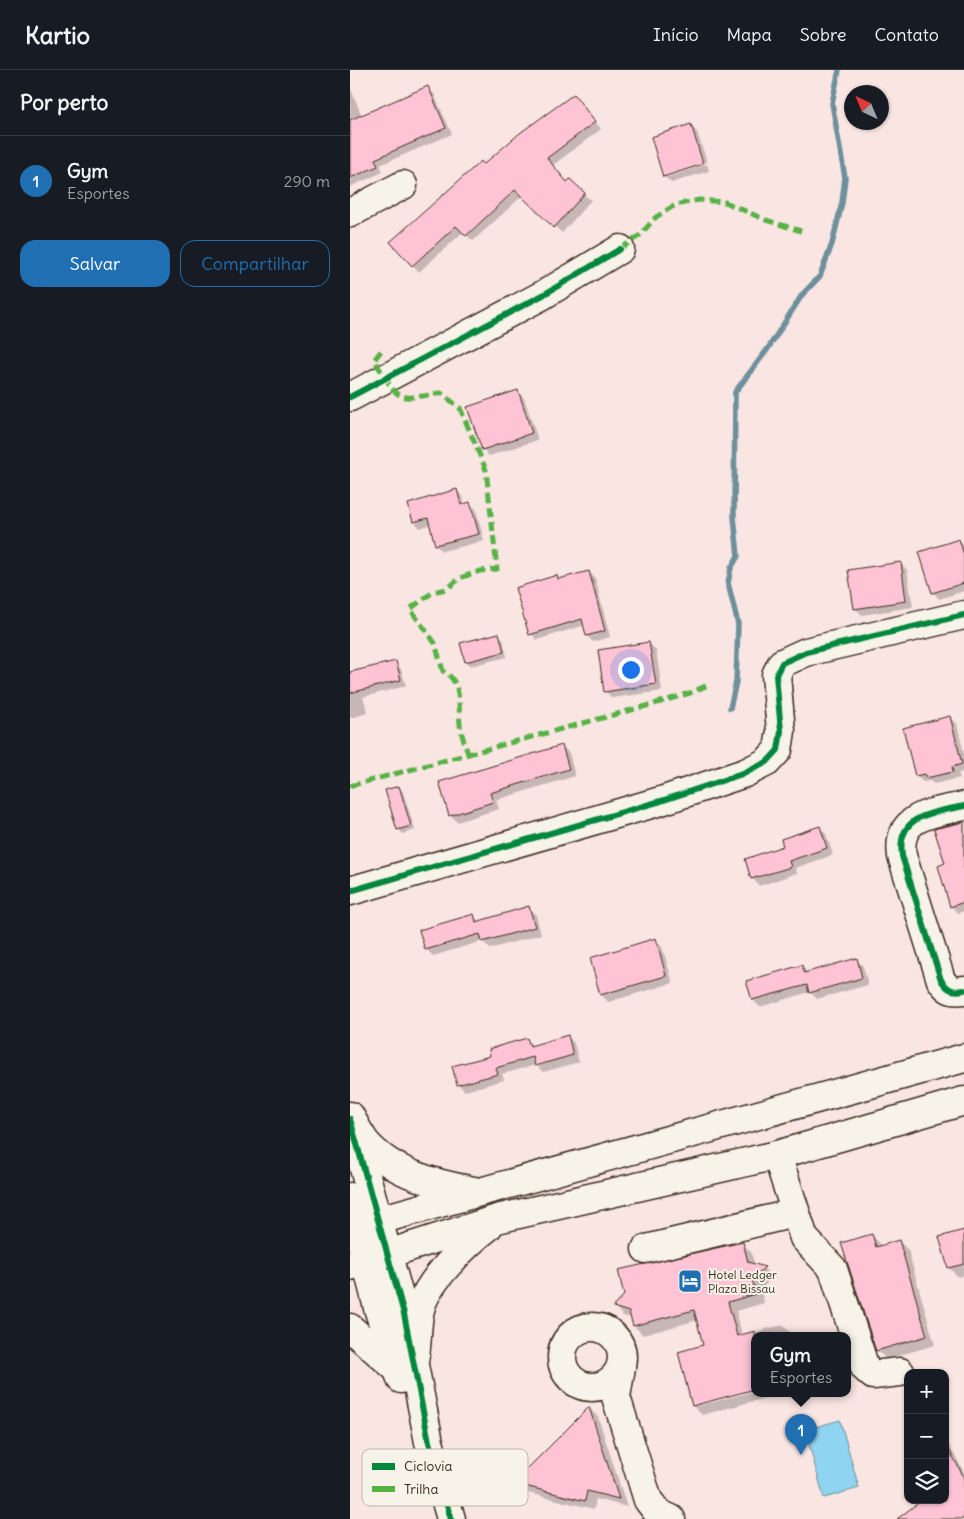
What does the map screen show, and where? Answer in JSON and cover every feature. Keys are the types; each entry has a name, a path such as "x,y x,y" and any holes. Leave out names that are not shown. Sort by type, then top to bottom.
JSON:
{"street":[{"path":"350,213 403,185"},
{"path":"350,397 542,295 620,249"},
{"path":"350,891 661,801 745,772 767,762 778,750 781,731 776,675 782,663 806,652 964,616"},
{"path":"964,806 924,815 912,822 904,830 900,842 902,856 942,980 947,989 955,992 964,990"},
{"path":"362,1224 964,1058"},
{"path":"368,1260 497,1219 777,1155 964,1101"},
{"path":"350,1117 366,1143 391,1164 437,1184 480,1193"},
{"path":"350,1117 368,1260 432,1449"},
{"path":"777,1155 804,1238 833,1269 865,1368 873,1375 900,1372"},
{"path":"350,1197 362,1224"},
{"path":"646,1249 795,1213"},
{"path":"405,1366 421,1304 441,1273 461,1249 497,1219"},
{"path":"350,1328 405,1366"},
{"path":"621,1367 616,1397 648,1500 658,1513 671,1519"},
{"path":"447,1506 451,1519"}],"water":[{"path":"840,1420 859,1488 824,1498 805,1430"}],"building":[{"path":"428,86 446,128 375,159 378,166 350,178 350,120"},
{"path":"574,94 595,122 547,158 567,182 570,179 585,193 554,228 515,190 466,236 456,226 412,266 390,242 481,161 484,164 520,133"},
{"path":"691,124 703,164 663,177 651,137"},
{"path":"518,390 532,433 482,450 467,407"},
{"path":"457,489 461,505 470,502 479,534 435,545 428,518 413,522 408,504"},
{"path":"959,539 964,555 964,583 932,593 919,552"},
{"path":"901,562 906,601 854,609 848,570"},
{"path":"589,571 605,631 586,636 582,619 529,635 515,588 557,575 558,579"},
{"path":"499,633 504,652 465,662 460,643"},
{"path":"649,642 656,684 604,692 598,650"},
{"path":"396,661 401,680 350,693 350,672"},
{"path":"950,716 962,764 952,767 953,772 926,778 925,774 915,776 903,728"},
{"path":"562,745 569,769 490,793 493,802 449,816 439,782"},
{"path":"399,786 411,826 397,830 385,790"},
{"path":"964,822 964,902 950,907 938,866 945,863 934,829"},
{"path":"820,826 827,848 789,861 791,867 751,879 745,859 783,846 781,839"},
{"path":"529,906 535,927 482,942 480,934 425,950 419,930 474,914 476,922"},
{"path":"656,938 666,976 600,995 590,958"},
{"path":"857,958 862,978 809,993 807,985 752,1000 746,981 802,965 804,973"},
{"path":"568,1035 573,1055 535,1066 533,1057 496,1068 498,1074 457,1085 452,1066 490,1056 489,1049 527,1038 530,1046"},
{"path":"964,1230 964,1264 948,1268 939,1237"},
{"path":"872,1234 876,1247 899,1240 927,1336 876,1351 841,1243"},
{"path":"743,1242 748,1262 765,1267 752,1279 756,1294 728,1302 737,1336 751,1332 751,1390 692,1406 678,1352 703,1345 694,1310 633,1326 629,1312 613,1307 624,1295 618,1270"},
{"path":"589,1407 619,1499 587,1491 585,1501 528,1487 528,1468"},
{"path":"949,1450 964,1477 964,1519 897,1519 917,1504 949,1504"}],"waterway":[{"path":"730,708 736,682 738,624 728,583 731,568 738,556 734,517 735,392 767,350 802,295 820,276 832,244 842,203 845,178 832,103 839,70"}],"marked path":[{"path":"620,249 639,236 656,217 675,205 699,200 725,202 766,220 801,231"},
{"path":"381,351 374,360 388,383 398,394 405,397 413,397 441,393 460,408 486,470 497,569 480,571 460,578 447,589 433,592 410,609 435,643 443,671 454,681 457,688 461,728 468,754"},
{"path":"350,786 654,704 690,693 708,685"}],"cycle path":[{"path":"350,397 543,295 620,249"},
{"path":"350,891 661,801 745,773 767,762 778,750 781,731 776,675 782,663 806,652 964,615"},
{"path":"964,806 919,818 905,831 902,842 902,856 941,980 951,990 964,990"},
{"path":"350,1119 404,1314 431,1449"},
{"path":"447,1506 451,1519"}],"place":[{"name":"Hotel Ledger Plaza Bissau","path":"690,1281"},
{"name":"Gym","path":"801,1455"}]}
